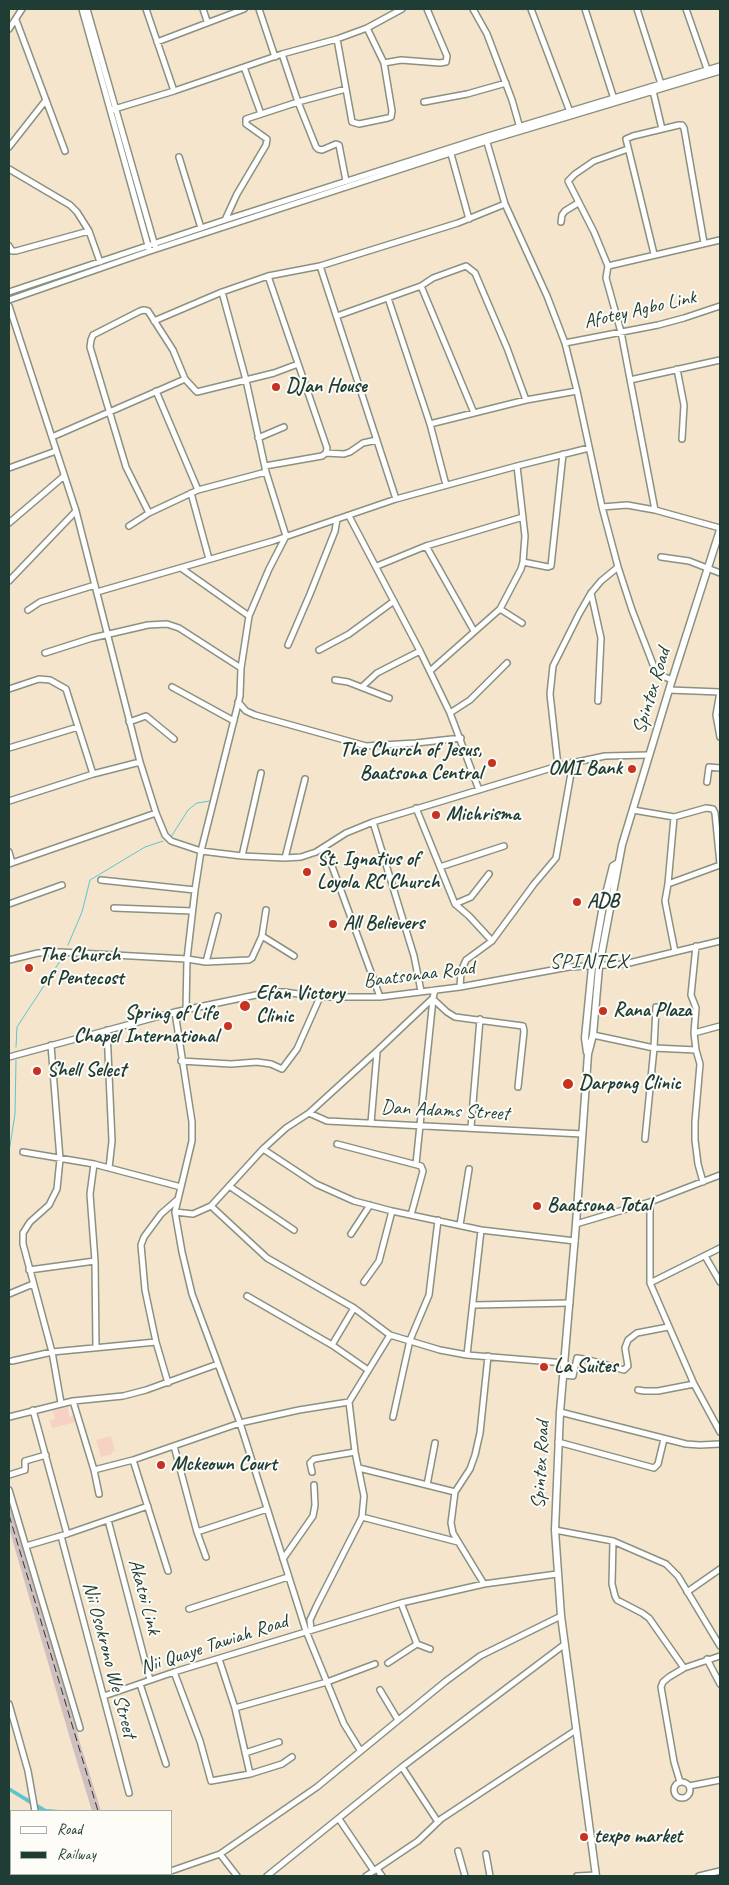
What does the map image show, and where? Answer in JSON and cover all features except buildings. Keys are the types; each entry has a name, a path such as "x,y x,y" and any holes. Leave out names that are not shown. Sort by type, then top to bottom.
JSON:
{"main road":[{"name":"Spintex Road","path":"588,1054 585,1038 603,906 613,866 618,863 649,755 720,529"},
{"name":"Spintex Road","path":"595,967 593,1035 588,1054 575,1241 560,1412 555,1530 557,1574 565,1644 596,1875"}],"street":[{"path":"82,9 113,109"},
{"path":"87,9 152,248"},
{"path":"146,9 174,91"},
{"path":"203,9 207,21"},
{"path":"157,42 207,21 244,9"},
{"path":"259,9 275,57"},
{"path":"113,109 174,91 282,54 337,39 367,28 402,9"},
{"path":"384,63 402,60 446,62 447,56 427,9"},
{"path":"473,9 487,34 506,83 520,129"},
{"path":"531,9 570,112"},
{"path":"585,9 614,99"},
{"path":"637,9 660,84"},
{"path":"686,9 707,69"},
{"path":"9,29 16,20 20,10"},
{"path":"16,20 65,151"},
{"path":"337,39 354,123 359,124 391,117 392,111 384,63 367,28"},
{"path":"282,54 298,102 318,150 336,144 339,145 346,181"},
{"path":"520,129 720,66"},
{"path":"244,67 261,114"},
{"path":"9,300 152,248 201,228 346,181 720,71"},
{"path":"424,102 467,94 506,83"},
{"path":"226,220 237,194 266,145 267,139 245,122 246,119 346,89"},
{"path":"653,91 662,129"},
{"path":"9,148 46,100"},
{"path":"654,254 626,141 628,138 682,124 684,125 704,243"},
{"path":"9,292 100,262 152,248 451,154 486,139"},
{"path":"486,139 505,204 547,296 565,343 578,391 602,506 618,567 654,667 660,675 672,680"},
{"path":"628,149 599,159 569,178 568,183 597,239 608,266 606,278 620,332 655,510"},
{"path":"451,154 469,218"},
{"path":"179,156 201,228"},
{"path":"9,169 70,205 77,212 88,231 100,262"},
{"path":"561,222 565,211 578,202"},
{"path":"154,321 222,292 268,276 320,266 469,218 505,204"},
{"path":"9,246 12,252 88,231"},
{"path":"608,266 720,240"},
{"path":"320,266 396,499"},
{"path":"336,316 421,286 433,278 466,266 474,271 507,348 526,400"},
{"path":"268,276 326,448 326,453"},
{"path":"421,286 474,413"},
{"path":"186,1010 187,959 201,851 238,702 241,687 240,668 249,616 268,569 286,536 266,469 246,380 222,292"},
{"path":"388,298 430,424 446,485"},
{"path":"9,306 76,512 140,762 156,813 168,838 176,843 201,851 242,856 285,858 311,854 346,833 373,822 558,766 618,755 649,755"},
{"name":"Afotey Agbo Link","path":"565,343 684,318 720,306"},
{"path":"149,513 126,467 109,412 90,347 94,335 144,310 148,311 173,350 185,379 193,390 200,392 298,364"},
{"path":"630,380 720,360"},
{"path":"677,369 684,405 682,439"},
{"path":"52,437 185,379"},
{"path":"156,391 198,490"},
{"path":"430,424 526,400 578,391"},
{"path":"258,438 284,427"},
{"path":"129,526 149,513 198,490 266,469 322,456 326,453 344,454 363,443 377,440"},
{"path":"97,592 286,536 396,499 589,448"},
{"path":"9,468 56,451"},
{"path":"523,562 551,566 563,454"},
{"path":"430,671 500,609 523,562 525,536 517,466"},
{"path":"9,523 64,476"},
{"path":"192,493 209,559"},
{"path":"602,506 627,505 655,510 720,529"},
{"path":"9,581 76,512"},
{"path":"348,516 430,671 461,738 479,790"},
{"path":"376,566 426,546 523,518"},
{"path":"288,645 310,594 337,519"},
{"path":"426,546 474,631"},
{"path":"661,557 689,561 720,572"},
{"path":"558,766 550,694 553,666 578,614 591,593 601,580 618,567"},
{"path":"181,568 249,616"},
{"path":"28,610 40,602 95,585"},
{"path":"591,593 601,638 598,701"},
{"path":"319,650 349,634 394,601"},
{"path":"500,609 522,623"},
{"path":"45,653 148,625 167,624 179,628 240,668"},
{"path":"363,686 377,673 420,651"},
{"path":"450,714 470,700 507,663"},
{"path":"9,689 39,679 50,680 66,689 93,774"},
{"path":"335,680 363,686 390,698"},
{"path":"172,687 234,721"},
{"path":"669,690 720,692 716,715 720,738"},
{"path":"238,702 246,711 366,746 461,738"},
{"path":"129,722 146,716 174,739"},
{"path":"9,748 78,727"},
{"path":"9,801 93,774 140,762"},
{"path":"460,987 462,971 466,960 492,941 534,884 556,858 573,762"},
{"path":"708,782 708,768 720,768"},
{"path":"242,856 261,773"},
{"path":"285,858 305,779"},
{"path":"416,808 455,904 492,941"},
{"path":"633,810 674,817 706,808 712,809 715,813 720,864 668,884"},
{"path":"9,852 10,864 156,813"},
{"path":"674,817 665,900 675,952"},
{"path":"373,822 414,956 421,991"},
{"path":"440,867 504,846"},
{"path":"325,847 380,997"},
{"path":"455,904 471,897 489,874"},
{"path":"101,880 195,890"},
{"path":"9,904 62,885"},
{"path":"114,908 192,911"},
{"path":"9,960 38,953 60,952 187,959 206,962 249,960 252,958 262,936 266,910"},
{"path":"206,962 218,916"},
{"path":"262,936 294,956"},
{"name":"Baatsonaa Road","path":"9,1057 175,1012 270,992 320,997 380,997 460,987 569,967 625,964 720,940"},
{"path":"696,946 691,995 696,1008 694,1033 700,1064 695,1140 698,1164 703,1182"},
{"path":"416,1164 435,990"},
{"path":"182,1061 231,1064 257,1062 270,1064 278,1069 282,1069 297,1049 320,997"},
{"path":"433,998 450,1015 519,1025 524,1028 518,1087"},
{"path":"175,1212 193,1214 211,1206 263,1149 286,1128 309,1112 433,998"},
{"path":"645,1139 656,1008"},
{"path":"175,1012 192,1122 192,1141 175,1212 192,1294 240,1423 288,1577 344,1724 360,1750"},
{"path":"471,1127 480,1019"},
{"path":"694,1033 720,1026"},
{"path":"107,1030 112,1142 110,1168"},
{"path":"593,1035 654,1048 696,1050"},
{"path":"51,1045 60,1159 55,1194 49,1204 30,1222 23,1233 23,1244 28,1270 52,1352 61,1403"},
{"path":"371,1123 377,1051"},
{"name":"Dan Adams Street","path":"309,1112 327,1121 582,1134"},
{"path":"337,1144 421,1166 423,1171 411,1215"},
{"path":"263,1149 328,1191 370,1205 481,1230 575,1241"},
{"path":"23,1152 94,1164 181,1187"},
{"path":"94,1164 90,1194 94,1224 96,1347"},
{"path":"460,1225 469,1169"},
{"path":"576,1224 650,1202 720,1175"},
{"path":"229,1186 294,1230"},
{"path":"168,1383 156,1342 145,1290 141,1245 144,1237 161,1214 177,1200"},
{"path":"650,1202 650,1283 694,1384 720,1432"},
{"path":"351,1234 370,1205"},
{"path":"211,1206 267,1258 354,1308 390,1335 467,1356 565,1363"},
{"path":"364,1282 379,1261 392,1211"},
{"path":"393,1417 410,1340 428,1295 438,1220"},
{"path":"467,1356 481,1230"},
{"path":"650,1283 720,1248"},
{"path":"705,1256 720,1282"},
{"path":"28,1270 95,1261"},
{"path":"9,1294 33,1284"},
{"path":"247,1296 332,1345 368,1370"},
{"path":"474,1305 570,1303"},
{"path":"332,1345 354,1308"},
{"path":"564,1375 573,1376 577,1358 624,1370 628,1366 626,1348 628,1340 637,1333 668,1327"},
{"path":"308,1631 310,1620 317,1605 362,1517 364,1496 355,1452 350,1402 390,1335"},
{"path":"12,1361 52,1352 156,1342"},
{"path":"484,1584 453,1533 451,1523 456,1492 470,1469 480,1433 488,1356"},
{"path":"9,1417 61,1403 123,1396 168,1383 218,1364"},
{"path":"638,1390 658,1391 694,1384"},
{"path":"73,1401 94,1470 99,1494"},
{"path":"94,1470 133,1460 240,1423 299,1410 350,1402"},
{"path":"33,1410 67,1534"},
{"path":"560,1412 664,1439 700,1445 720,1444"},
{"path":"558,1442 654,1468 658,1464 664,1439"},
{"path":"427,1485 436,1443"},
{"path":"174,1446 197,1532 206,1557"},
{"path":"312,1472 310,1463 314,1459 355,1452"},
{"path":"9,1474 25,1470 24,1462 27,1460 46,1455"},
{"path":"133,1460 168,1571"},
{"path":"359,1468 456,1492"},
{"path":"283,1559 313,1516 315,1505 314,1485"},
{"path":"9,1490 80,1728"},
{"path":"26,1546 148,1506"},
{"path":"197,1532 267,1509"},
{"path":"362,1517 458,1542"},
{"name":"Akatoi Link","path":"108,1520 150,1680"},
{"path":"555,1530 613,1541 666,1564 673,1569 718,1638 720,1646"},
{"name":"Nii Osokrono We Street","path":"61,1536 129,1793"},
{"path":"613,1541 612,1584 617,1600 642,1612 649,1618 684,1668"},
{"path":"687,1592 720,1569"},
{"name":"Nii Quaye Tawiah Road","path":"104,1696 174,1672 401,1603 484,1584 557,1574"},
{"path":"189,1609 288,1577"},
{"path":"401,1603 417,1644 430,1649"},
{"path":"172,1871 220,1854 317,1787 360,1750 480,1656 562,1616"},
{"path":"388,1663 417,1644"},
{"path":"267,1876 402,1767 565,1644"},
{"path":"680,1782 674,1762 661,1688 663,1682 668,1677 684,1668 720,1656"},
{"path":"219,1659 235,1708 250,1774"},
{"path":"707,1660 720,1684"},
{"path":"235,1708 327,1682 375,1664"},
{"path":"174,1672 200,1741 210,1780 250,1774 282,1764 292,1757"},
{"path":"140,1684 166,1764"},
{"path":"380,1690 398,1720"},
{"path":"9,1704 35,1810"},
{"path":"366,1876 418,1841 438,1822 576,1730"},
{"path":"245,1753 279,1742"},
{"path":"402,1767 438,1822"},
{"path":"689,1786 689,1795 686,1798 679,1798 674,1794 676,1784 680,1782 686,1783 689,1786 720,1780"},
{"path":"339,1819 375,1870 382,1876"},
{"path":"458,1851 466,1876"},
{"path":"220,1854 237,1876"},
{"path":"486,1854 490,1876"},
{"path":"699,1876 720,1871"},
{"path":"577,1876 596,1875"}],"shaded area":[{"path":"68,1407 69,1417 74,1415 76,1422 52,1428 50,1420 55,1419 53,1411"},
{"path":"111,1436 115,1451 111,1452 112,1454 101,1457 96,1440"},
{"path":"9,1498 101,1810 92,1810 9,1528"}],"water":[{"path":"9,1787 46,1809 60,1810 39,1810 9,1791"}],"waterway":[{"path":"171,837 188,810 197,803 210,801"},
{"path":"68,945 82,912 90,880 145,847 163,841"},
{"path":"16,1047 17,1027 64,955"},
{"path":"9,1152 15,1114 16,1060"}],"railway":[{"path":"9,1515 98,1810"}],"place":[{"name":"DJan House","path":"276,387"},
{"name":"The Church of Jesus, Baatsona Central","path":"492,763"},
{"name":"OMI Bank","path":"632,769"},
{"name":"Michrisma","path":"436,815"},
{"name":"St. Ignatius of Loyola RC Church","path":"307,872"},
{"name":"ADB","path":"577,902"},
{"name":"All Believers","path":"333,924"},
{"name":"The Church of Pentecost","path":"29,968"},
{"name":"Efan Victory Clinic","path":"245,1006"},
{"name":"Rana Plaza","path":"603,1011"},
{"name":"Spring of Life Chapel International","path":"228,1026"},
{"name":"Shell Select","path":"37,1071"},
{"name":"Darpong Clinic","path":"568,1084"},
{"name":"Baatsona Total","path":"537,1206"},
{"name":"La Suites","path":"544,1367"},
{"name":"Mckeown Court","path":"161,1465"},
{"name":"texpo market","path":"584,1837"}],"district":[{"name":"SPINTEX","path":"589,962"}]}
